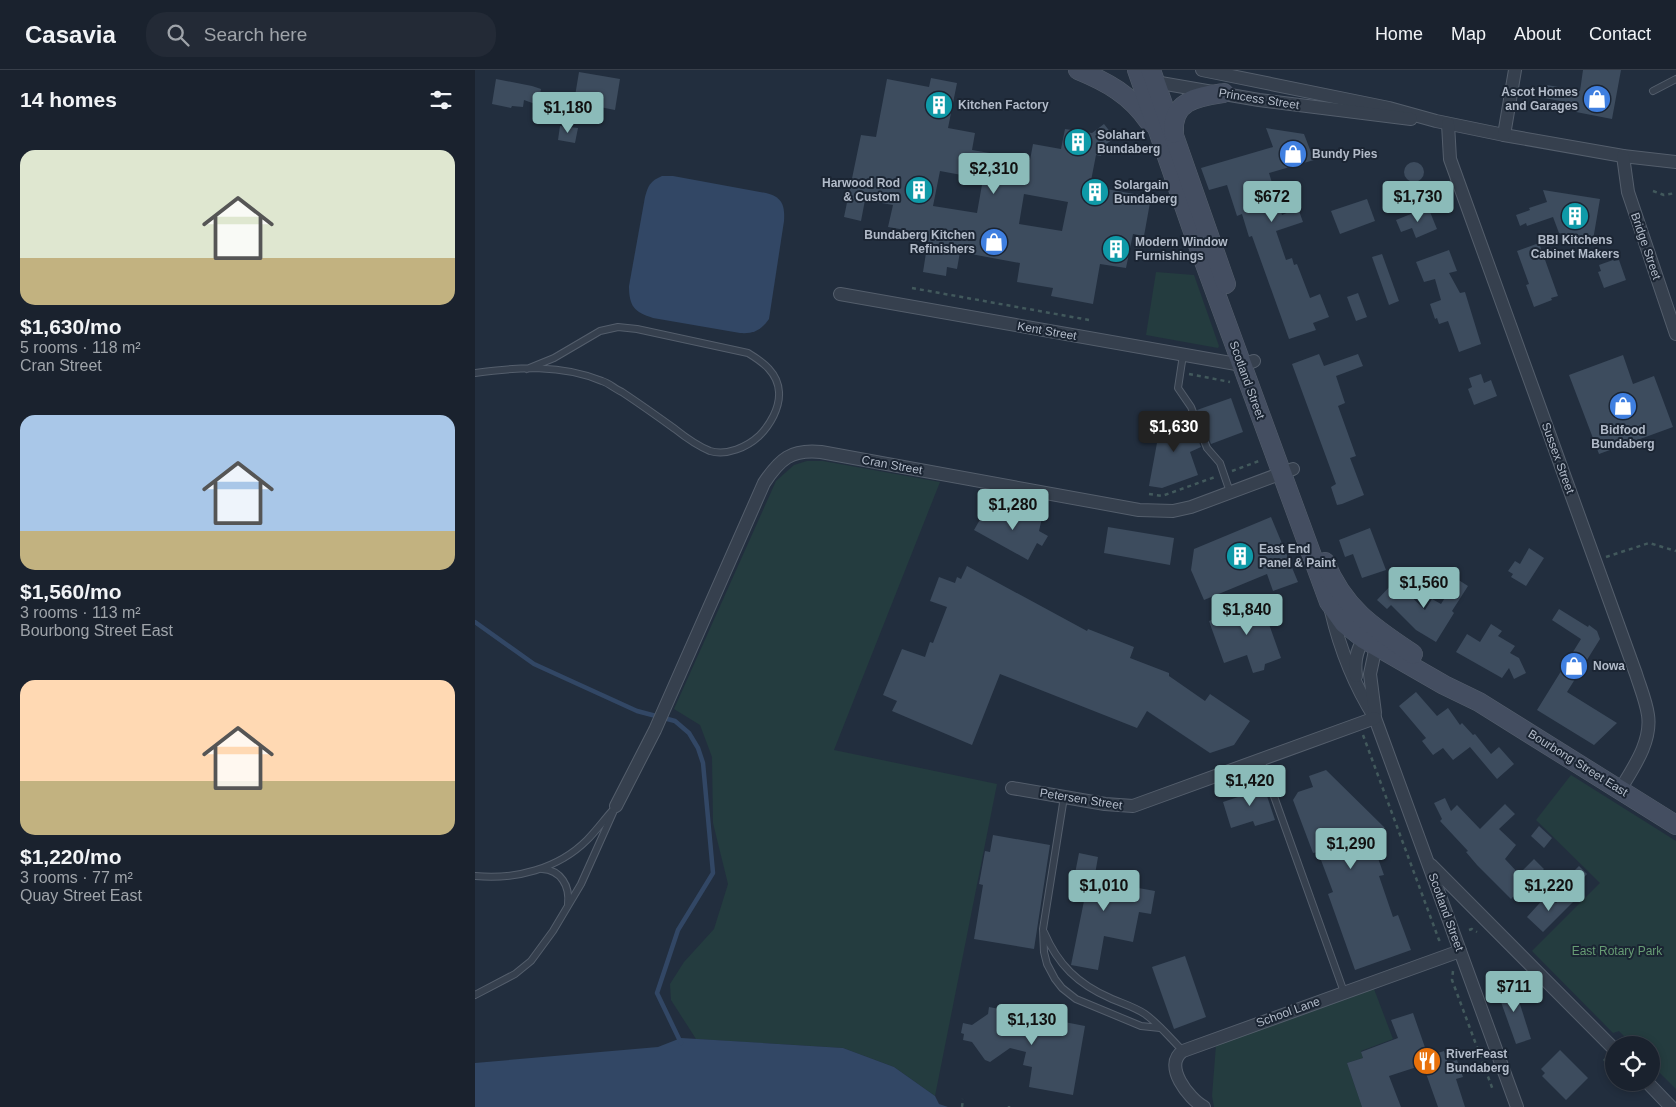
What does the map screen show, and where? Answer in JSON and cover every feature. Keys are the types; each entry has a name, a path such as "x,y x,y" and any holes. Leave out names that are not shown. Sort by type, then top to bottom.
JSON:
{"main road":[{"path":"1078,70 1110,84 1128,96 1168,140"},
{"name":"Princess Street","path":"1083,70 1146,75"},
{"name":"Scotland Street","path":"1146,75 1244,370 1329,573 1353,608"},
{"path":"1168,140 1174,118 1181,108 1197,98 1224,93"},
{"name":"Scotland Street","path":"1287,471 1329,602"},
{"name":"Bourbong Street East","path":"1329,602 1344,623 1372,638 1443,684 1479,702 1676,825"},
{"name":"Bourbong Street East","path":"1353,608 1372,638"}],"street":[{"name":"Princess Street","path":"1202,70 1389,108 1442,123"},
{"path":"1504,135 1515,70"},
{"name":"Princess Street","path":"1146,75 1259,100 1442,123 1623,156 1676,162"},
{"name":"Sussex Street","path":"1442,123 1450,159 1636,674 1648,715 1649,728 1641,754 1621,790"},
{"name":"Bridge Street","path":"1623,156 1628,192 1676,334"},
{"name":"Kent Street","path":"840,294 1183,355 1244,370"},
{"name":"Cran Street","path":"617,806 655,730 764,483 779,464 795,453 807,451 821,452 1156,512 1191,507 1287,471"},
{"name":"Scotland Street","path":"1329,602 1336,630 1358,689 1375,718 1517,1107"},
{"name":"Scotland Street","path":"1358,689 1356,663 1359,648 1372,638"},
{"name":"Scotland Street","path":"1372,638 1370,674 1375,718"},
{"name":"Petersen Street","path":"1012,788 1105,804 1133,806 1375,718"},
{"path":"1427,861 1605,1040"},
{"name":"School Lane","path":"1183,1051 1460,951"},
{"path":"1183,1051 1177,1057 1176,1072 1189,1095 1204,1107"},
{"path":"1656,1091 1671,1107"}],"lane":[{"path":"1653,90 1676,79"},
{"path":"475,374 510,368 527,369 564,369 603,381 710,451 731,451 744,447 763,432 772,419 778,405 779,392 776,380 769,368 761,360 748,353 637,329 618,327 600,331 554,358 527,369"},
{"path":"1183,355 1178,386 1179,391 1191,407 1205,446 1220,463 1230,492"},
{"path":"1261,760 1344,992"},
{"path":"1064,797 1043,929 1044,952 1047,964 1055,979 1068,994 1141,1026 1160,1028"},
{"path":"541,869 574,851 617,806"},
{"path":"475,995 515,974 531,961 553,931 581,884 617,806"},
{"path":"475,876 491,878 550,869 557,872 562,879 569,896 568,905"},
{"path":"1043,929 1053,950 1066,968 1078,980 1095,991 1144,1013 1183,1051"}],"path":[{"path":"1653,191 1664,195 1676,194"},
{"path":"912,288 1089,320"},
{"path":"1180,373 1244,370"},
{"path":"1149,494 1162,496 1263,460"},
{"path":"1595,561 1649,543 1676,551"},
{"path":"1363,735 1439,940 1443,938"},
{"path":"1455,968 1451,975 1452,980 1493,1090"},
{"path":"961,1107 963,1099"}],"green space":[{"path":"1156,272 1194,275 1219,346 1218,348 1146,335"},
{"path":"807,461 823,461 940,482 834,750 997,784 935,1096 894,1067 843,1048 696,1039 671,1000 670,984 684,962 714,929 728,884 713,823 712,757 700,725 674,709 776,481 794,465"},
{"name":"East Rotary Park","path":"1571,775 1676,841 1676,1089 1660,1073 1660,1036 1624,1036 1619,1031 1613,1033 1532,951 1600,883 1536,820"},
{"path":"1374,989 1393,1039 1361,1051 1363,1058 1347,1063 1362,1107 1214,1107 1212,1096 1216,1045"}],"water":[{"path":"662,176 673,176 766,193 776,197 781,202 784,210 784,221 769,319 760,329 749,333 740,333 653,318 637,311 634,307 630,299 629,286 645,197 650,184"},
{"path":"681,1038 843,1048 894,1067 935,1096 939,1104 948,1107 475,1107 475,1063 658,1047"}],"building":[{"name":"Ascot Homes and Garages","path":"1583,70 1621,70 1612,119 1576,112 1577,104 1544,98 1547,85 1580,91"},
{"path":"579,72 620,79 615,110 574,102"},
{"path":"931,78 957,83 948,128 975,133 972,150 1030,160 1033,144 1061,149 1065,129 1092,133 1104,124 1115,138 1103,146 1101,156 1096,155 1090,186 1151,197 1144,236 1133,234 1126,268 1100,264 1093,304 1051,296 1053,288 1017,282 1020,263 960,252 957,269 947,267 946,276 923,272 929,234 888,227 893,205 865,200 861,221 844,217 861,135 876,137 887,79 929,87","holes":["940,171 983,179 977,213 933,206","1024,194 1068,202 1062,231 1019,224"]},
{"path":"496,79 541,89 538,105 524,100 523,107 512,106 511,108 492,104"},
{"path":"560,126 578,128 575,143 558,140"},
{"path":"1266,128 1304,134 1314,160 1269,173 1282,215 1298,208 1303,222 1276,231 1286,260 1292,258 1294,265 1297,264 1310,298 1320,294 1329,317 1313,323 1316,330 1289,339 1252,236 1249,237 1242,214 1237,216 1227,185 1209,190 1201,168 1273,147"},
{"path":"1410,162 1418,162 1424,168 1424,176 1418,182 1410,182 1404,176 1404,168"},
{"name":"BBI Kitchens Cabinet Makers","path":"1543,190 1600,199 1593,240 1559,233 1553,217 1527,226 1526,223 1520,226 1516,215 1547,202"},
{"path":"1367,199 1375,221 1340,234 1331,211"},
{"path":"1428,207 1437,229 1416,238 1412,228 1401,232 1396,220"},
{"path":"1539,243 1558,296 1534,307 1526,285 1529,284 1517,251"},
{"path":"1449,250 1457,271 1449,273 1460,293 1465,292 1481,344 1459,352 1448,321 1439,324 1437,318 1435,319 1430,304 1441,300 1435,279 1424,282 1416,262"},
{"path":"1382,254 1399,301 1389,305 1372,257"},
{"path":"1619,260 1626,280 1604,288 1598,272 1601,271 1599,265"},
{"path":"1358,293 1367,317 1356,321 1347,297"},
{"path":"1319,354 1324,366 1358,354 1363,366 1336,376 1345,403 1338,406 1356,456 1350,458 1364,495 1337,505 1331,487 1336,484 1292,364"},
{"name":"Bidfood Bundaberg","path":"1623,355 1633,384 1654,376 1673,427 1599,454 1569,375"},
{"path":"1481,374 1484,383 1491,380 1497,396 1474,405 1468,389 1472,387 1469,378"},
{"path":"1231,398 1243,432 1211,444 1197,410"},
{"path":"1162,416 1191,422 1201,447 1190,452 1198,475 1162,488 1149,486"},
{"path":"986,509 997,515 1000,510 1009,515 1012,509 1021,514 1042,518 1039,531 1048,536 1042,546 1037,543 1028,560 974,530"},
{"name":"East End Panel & Paint","path":"1271,517 1298,582 1273,591 1267,574 1204,600 1191,570 1194,549"},
{"path":"1108,527 1174,538 1170,565 1104,553"},
{"path":"1370,528 1386,570 1362,578 1353,554 1345,557 1339,540"},
{"path":"1529,548 1544,558 1526,586 1511,577 1513,574 1508,571 1515,561 1520,564"},
{"path":"967,566 1087,631 1088,629 1134,647 1130,658 1169,673 1169,676 1205,701 1210,694 1250,721 1234,745 1210,753 1147,711 1137,728 1000,674 972,745 892,711 897,701 883,695 902,649 925,657 930,642 933,643 947,607 930,601 939,577 955,583 957,577 961,579"},
{"path":"1457,579 1468,586 1436,642 1416,630 1391,605 1387,609 1377,600 1395,581 1425,610 1432,599 1441,604"},
{"path":"1266,598 1271,611 1265,613 1281,658 1265,664 1264,670 1253,673 1247,655 1224,663 1209,621"},
{"name":"Nowa","path":"1559,609 1588,627 1589,625 1597,631 1600,639 1567,692 1617,723 1594,745 1537,710 1581,639 1552,620"},
{"path":"1491,624 1502,631 1498,636 1515,646 1510,653 1519,658 1526,673 1514,679 1509,668 1502,678 1456,652 1467,634 1480,642"},
{"path":"1416,692 1437,716 1448,708 1460,725 1462,723 1473,735 1475,734 1491,754 1499,747 1514,764 1497,779 1470,747 1453,760 1443,748 1433,755 1422,741 1426,738 1399,706"},
{"path":"1326,770 1385,828 1369,833 1384,875 1379,876 1393,917 1398,915 1411,950 1355,970 1328,894 1333,892 1318,852 1313,853 1293,800 1298,792 1313,787 1309,776"},
{"path":"1261,778 1275,820 1255,826 1253,821 1231,828 1223,802 1250,793 1247,783"},
{"path":"1445,798 1451,811 1457,805 1480,829 1505,804 1515,814 1499,829 1516,845 1505,859 1519,874 1534,859 1544,869 1532,881 1530,879 1511,899 1477,865 1466,852 1468,851 1440,821 1442,819 1434,803"},
{"path":"1539,826 1552,838 1544,848 1531,836"},
{"path":"993,835 1050,845 1034,949 974,939 983,885 979,884 985,851 990,852"},
{"path":"1079,853 1098,857 1094,880 1155,891 1151,914 1139,912 1133,942 1104,936 1098,970 1071,965 1084,901 1070,899"},
{"path":"1579,866 1587,874 1577,885 1568,877"},
{"path":"1565,894 1573,902 1543,932 1527,917 1547,895 1556,903"},
{"path":"1185,956 1206,1017 1174,1029 1152,967"},
{"path":"1513,982 1531,1039 1516,1044 1496,988"},
{"path":"989,1007 1032,1015 1032,1013 1045,1015 1044,1018 1085,1026 1073,1095 1029,1087 1032,1067 1023,1065 1026,1052 1010,1048 990,1062 985,1060 972,1042 963,1040 964,1034 961,1033 963,1023 972,1025 988,1014"},
{"path":"1413,1013 1428,1056 1444,1051 1448,1063 1457,1060 1463,1077 1456,1079 1465,1107 1438,1107 1423,1065 1389,1076 1401,1107 1362,1107 1347,1063 1363,1058 1361,1052 1398,1038 1391,1020"},
{"path":"1560,1050 1588,1078 1566,1100 1542,1076 1545,1073 1541,1069"}],"waterway":[{"path":"475,622 534,664 637,711 675,721 689,733 698,748 703,763 713,873 678,930 657,993 681,1043"}],"place":[{"name":"Ascot Homes and Garages","path":"1597,99"},
{"name":"Kitchen Factory","path":"939,105"},
{"name":"Solahart Bundaberg","path":"1078,142"},
{"name":"Bundy Pies","path":"1293,154"},
{"name":"Harwood Rod & Custom","path":"919,190"},
{"name":"Solargain Bundaberg","path":"1095,192"},
{"name":"BBI Kitchens Cabinet Makers","path":"1575,216"},
{"name":"Bundaberg Kitchen Refinishers","path":"994,242"},
{"name":"Modern Window Furnishings","path":"1116,249"},
{"name":"Bidfood Bundaberg","path":"1623,406"},
{"name":"East End Panel & Paint","path":"1240,556"},
{"name":"Nowa","path":"1574,666"},
{"name":"RiverFeast Bundaberg","path":"1427,1061"}]}
